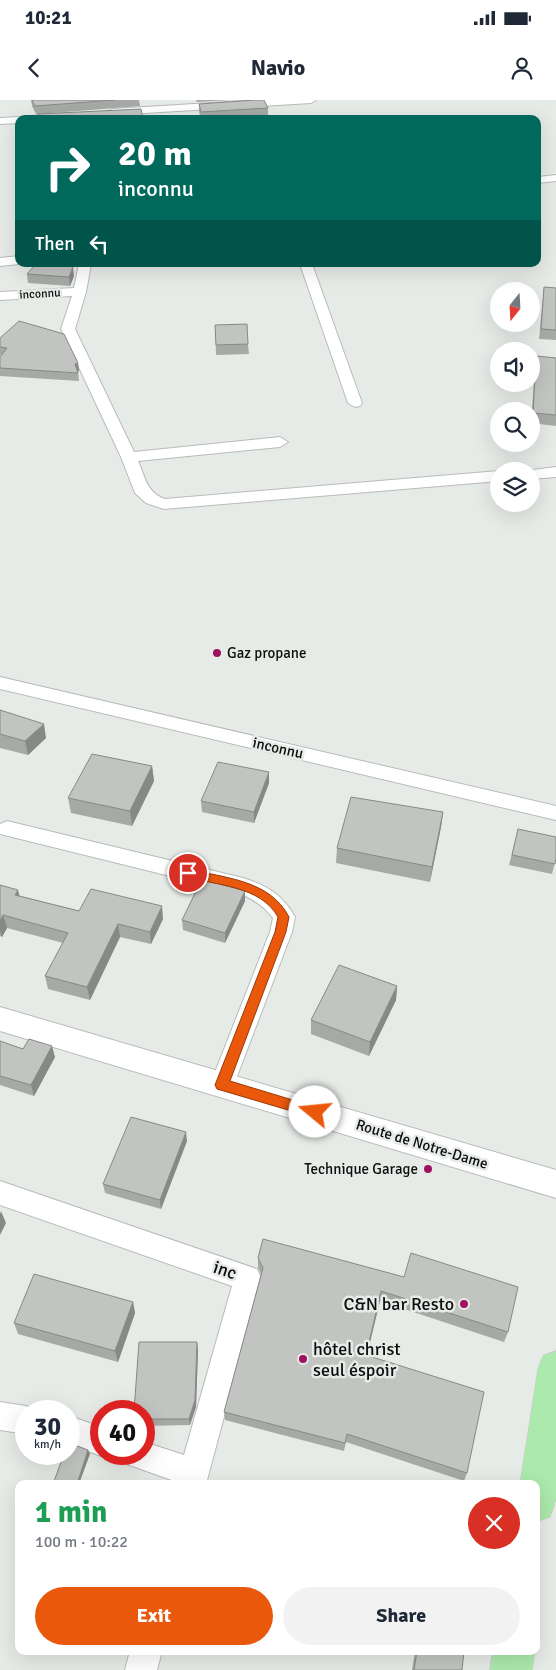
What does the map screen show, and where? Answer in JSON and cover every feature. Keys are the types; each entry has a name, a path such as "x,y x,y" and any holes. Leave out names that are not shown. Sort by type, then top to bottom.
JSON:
{"main road":[{"path":"540,1480 555,1385"},
{"path":"511,1670 513,1655"}],"street":[{"path":"102,113 273,104 312,100"},
{"path":"0,121 15,120"},
{"path":"541,180 556,178"},
{"path":"0,262 15,260"},
{"path":"84,267 80,292 68,329 129,457 143,492 152,500 164,504 490,477"},
{"path":"307,267 355,403"},
{"name":"inconnu","path":"0,296 80,292"},
{"path":"129,457 280,442"},
{"path":"540,473 556,472"},
{"name":"inconnu","path":"0,683 556,813"},
{"path":"7,829 242,886 265,895 278,906 284,917 280,932 222,1085"},
{"name":"Route de Notre-Dame","path":"0,1019 556,1184"},
{"name":"inc","path":"0,1193 248,1278 193,1479"},
{"path":"0,1416 15,1418"},
{"path":"155,1462 193,1479"},
{"path":"140,1670 145,1655"}],"building":[{"path":"32,100 115,100 35,106"},
{"path":"264,100 268,108 201,112 199,104"},
{"path":"141,109 142,115 38,115"},
{"path":"33,267 73,267 69,277 27,274"},
{"path":"544,287 556,288 556,330 541,329"},
{"path":"19,321 64,334 78,363 75,364 78,373 0,368 0,357 7,348 0,347 0,338"},
{"path":"247,324 248,344 216,345 215,325"},
{"path":"540,356 556,358 556,415 540,414 540,402 534,402 534,392 540,392"},
{"path":"0,710 44,724 25,741 0,734"},
{"path":"92,754 152,766 130,811 68,798"},
{"path":"218,762 269,772 254,812 201,801"},
{"path":"351,797 443,812 432,867 337,848"},
{"path":"518,829 556,837 555,864 512,855"},
{"path":"202,879 245,891 225,933 182,920"},
{"path":"0,885 18,890 15,895 79,911 91,889 162,906 150,932 118,924 87,987 45,976 68,933 3,915 0,921"},
{"path":"339,965 397,986 370,1042 311,1020"},
{"path":"29,1039 52,1046 31,1085 0,1076 0,1041 23,1049"},
{"path":"131,1117 186,1132 160,1200 103,1184"},
{"path":"263,1239 404,1277 411,1253 518,1287 508,1332 381,1291 366,1355 484,1392 467,1473 347,1434 345,1443 224,1412 263,1268 258,1258"},
{"path":"34,1274 133,1302 115,1351 14,1323"},
{"path":"139,1342 197,1342 195,1400 189,1419 155,1419 155,1400 135,1400"},
{"path":"80,1447 88,1450 78,1480 54,1480 60,1465 80,1465"},
{"path":"416,1655 464,1655 462,1670 414,1670"}],"place":[{"name":"Gaz propane","path":"217,653"},
{"name":"Technique Garage","path":"428,1169"},
{"name":"C&N bar Resto","path":"464,1304"},
{"name":"hôtel christ seul éspoir","path":"303,1359"}],"route":[{"path":"188,873 242,886 265,895 278,906 284,917 222,1085 315,1112"}]}
